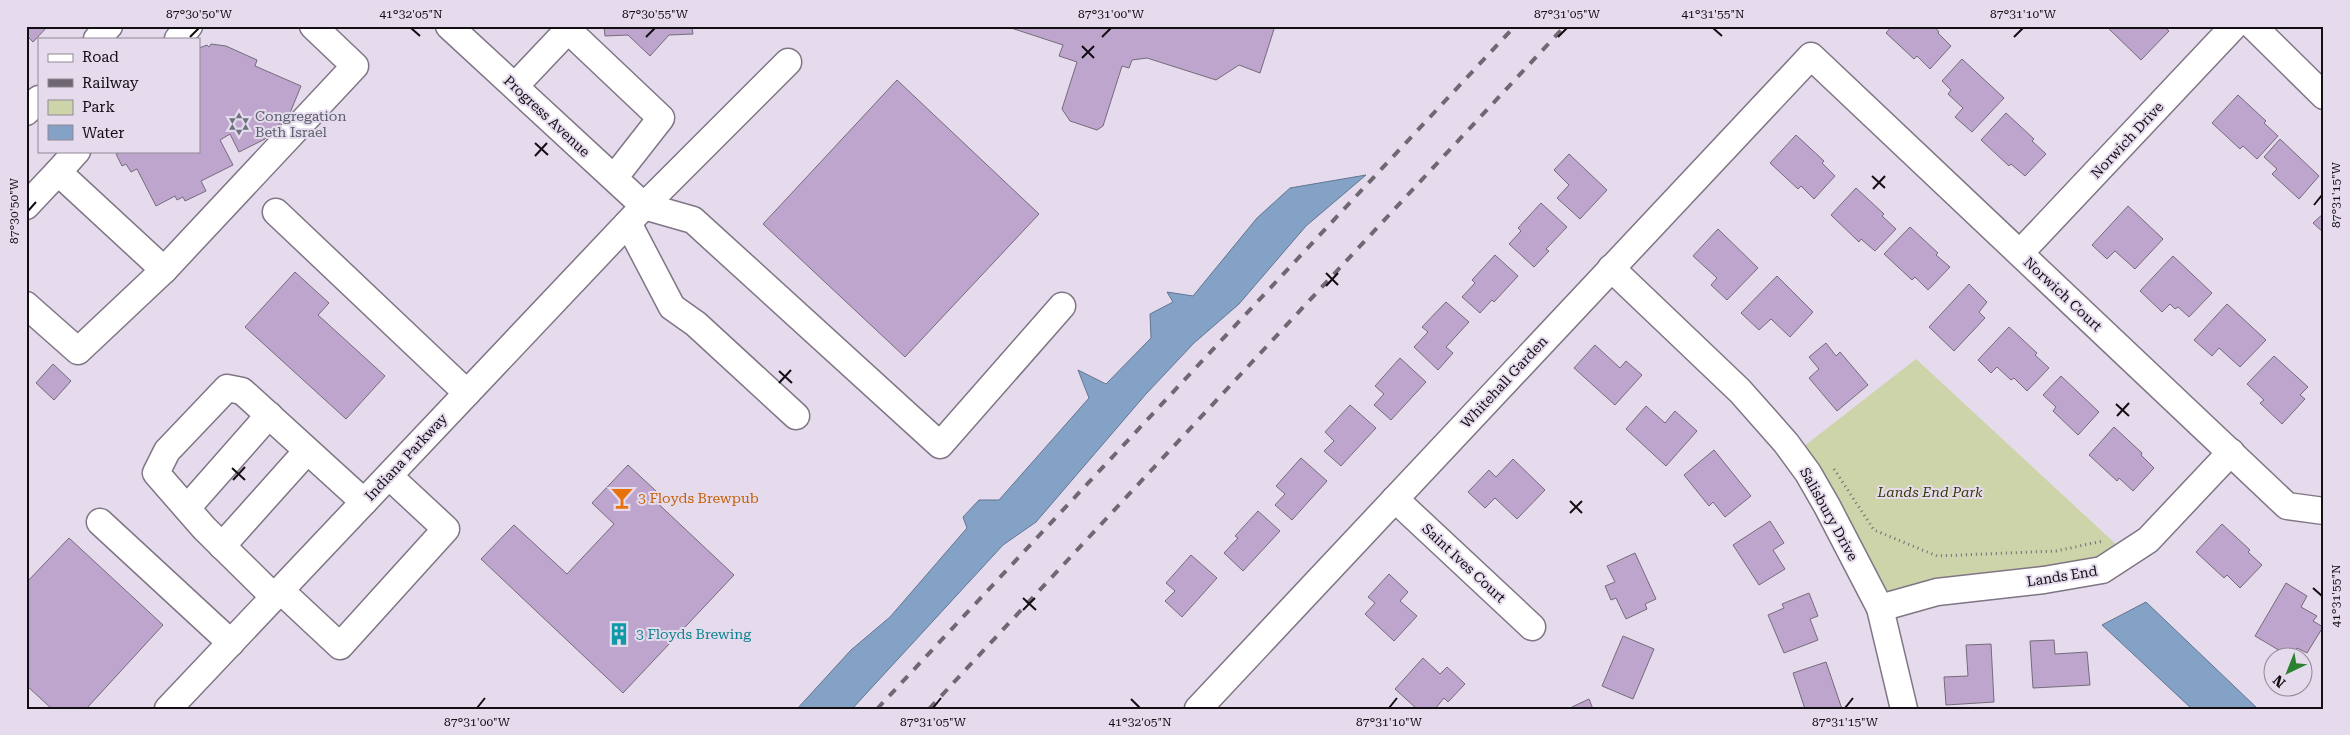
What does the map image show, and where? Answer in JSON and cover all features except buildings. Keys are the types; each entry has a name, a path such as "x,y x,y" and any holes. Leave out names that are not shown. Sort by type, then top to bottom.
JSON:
{"street":[{"path":"98,38 109,26"},
{"path":"179,38 189,26"},
{"path":"26,305 78,351 164,270 355,66 313,26"},
{"name":"Progress Avenue","path":"449,26 614,178 636,214"},
{"name":"Norwich Drive","path":"2020,253 2234,26"},
{"path":"2253,26 2324,96"},
{"path":"515,86 568,30 661,118 614,178"},
{"name":"Norwich Court","path":"1811,56 2287,506 2324,511"},
{"name":"Whitehall Garden","path":"1198,709 1811,56"},
{"name":"Indiana Parkway","path":"168,709 636,214 788,62"},
{"path":"26,112 38,100"},
{"path":"26,116 38,127"},
{"path":"26,206 68,158 164,270"},
{"path":"276,212 467,393"},
{"path":"796,416 696,324 672,307 636,214 693,220 940,445 1062,306"},
{"name":"Salisbury Drive","path":"1611,268 1740,391 1786,443 1827,506 1880,608 1904,709"},
{"path":"364,502 242,390 227,388 168,451 156,473 222,546 340,646 446,529 389,476"},
{"path":"187,508 269,415"},
{"path":"222,546 307,450"},
{"name":"Lands End","path":"1880,608 1937,592 2044,580 2102,570 2148,540 2231,452"},
{"name":"Saint Ives Court","path":"1396,499 1532,628"},
{"path":"100,522 230,643"}],"path":[{"path":"1829,462 1874,530 1937,556 2056,551 2107,540"}],"green space":[{"name":"Lands End Park","path":"1916,359 2119,547 2089,562 2049,569 1953,576 1884,593 1803,447"}],"water":[{"path":"1366,175 1306,226 1239,304 1194,343 1146,394 1036,522 1003,545 852,709 797,709 851,650 890,617 967,528 963,517 979,500 999,500 1089,398 1078,370 1106,384 1151,338 1150,314 1173,302 1167,292 1193,296 1257,218 1290,188"},
{"path":"2146,602 2258,709 2192,709 2102,625"}],"railway":[{"path":"877,709 1515,26"},
{"path":"929,709 1565,26"}],"place":[{"name":"Congregation Beth Israel","path":"239,124"},
{"name":"3 Floyds Brewpub","path":"622,498"},
{"name":"3 Floyds Brewing","path":"619,634"}]}
